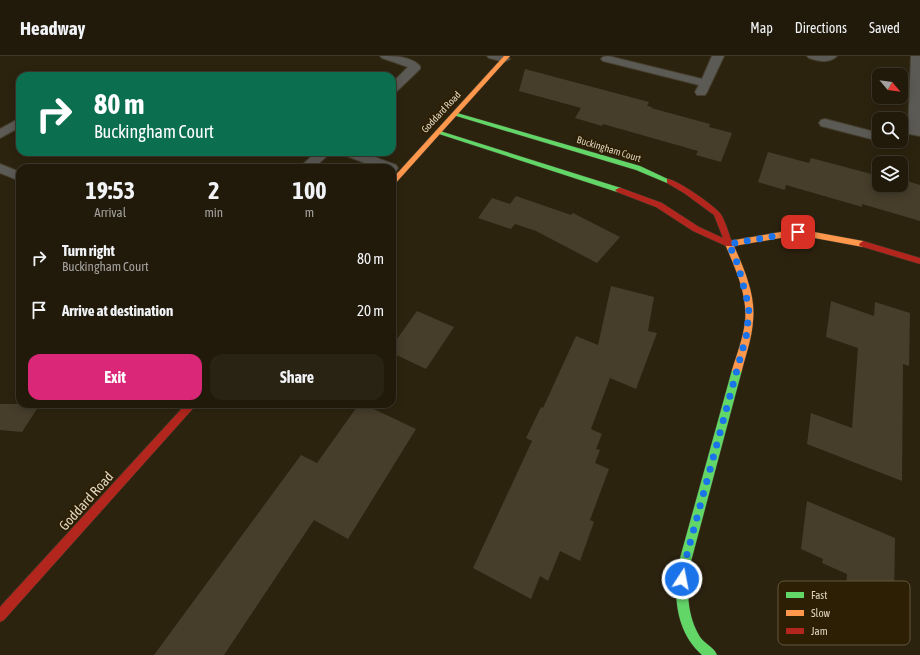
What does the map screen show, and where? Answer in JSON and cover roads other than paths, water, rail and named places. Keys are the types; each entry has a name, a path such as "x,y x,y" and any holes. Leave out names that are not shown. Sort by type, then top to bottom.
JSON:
{"street":[{"name":"Goddard Road","path":"396,169 438,132 455,114 502,57"},
{"name":"Buckingham Court","path":"455,114 638,168 664,178 687,191 717,214 738,265 749,307 747,333 683,569 681,589 683,612 696,642 711,655"},
{"path":"438,132 629,193 659,205 696,229 729,244 798,232 853,241 920,261"},
{"name":"Goddard Road","path":"0,616 188,408"}],"lane":[{"path":"386,56 411,63 414,66 414,69 396,86"},
{"path":"606,61 703,88 718,56"},
{"path":"813,56 825,58 831,56"},
{"path":"913,134 917,56"},
{"path":"825,123 872,135"},
{"path":"0,134 16,124"},
{"path":"310,164 320,156"},
{"path":"359,156 380,164"},
{"path":"0,168 16,175"}]}
